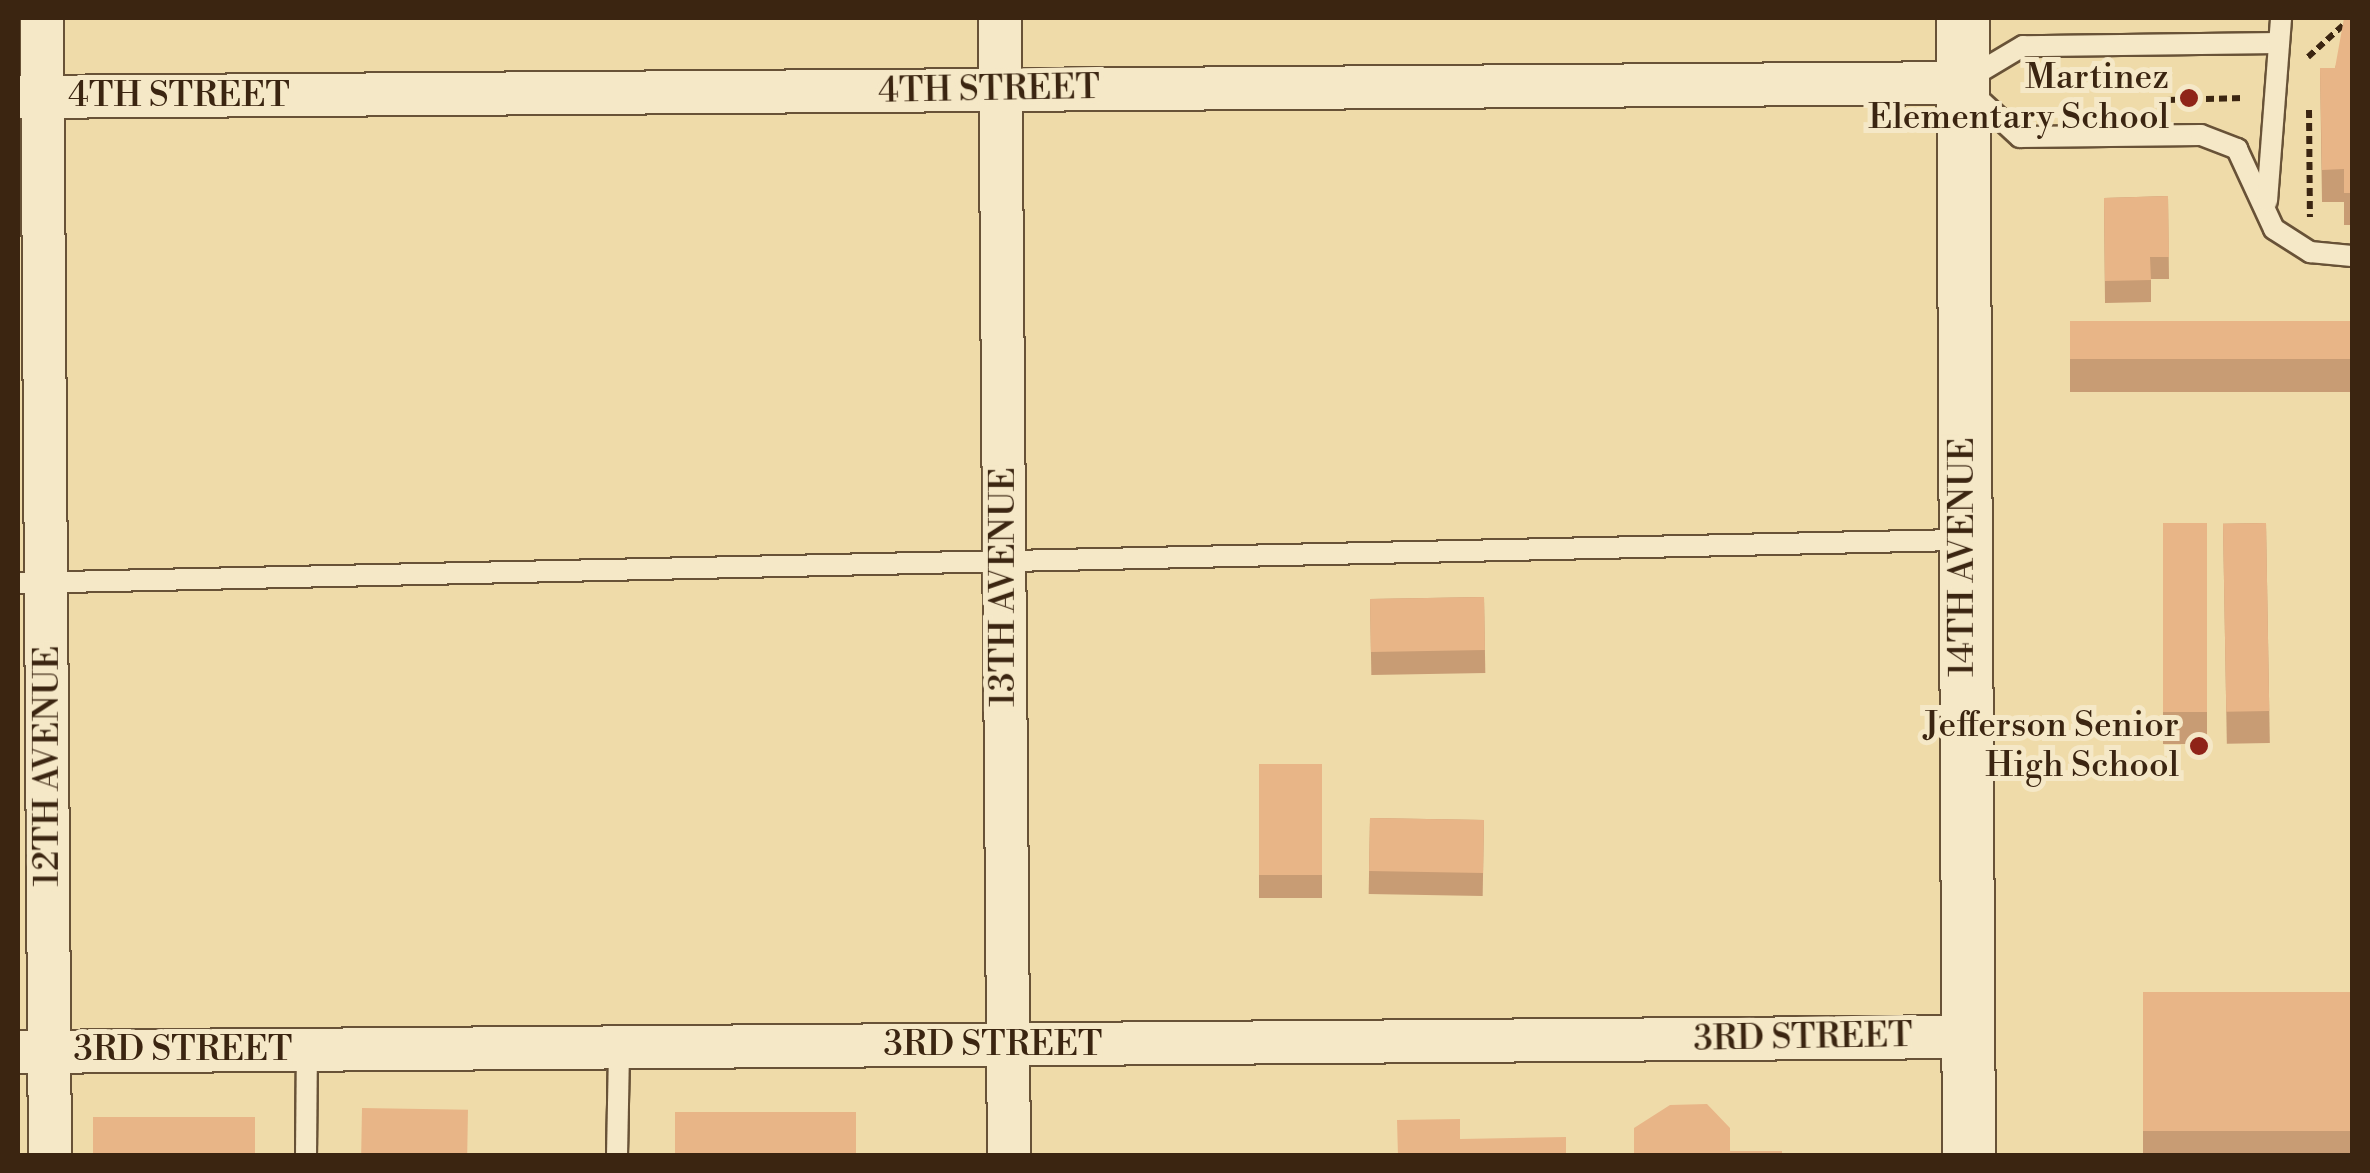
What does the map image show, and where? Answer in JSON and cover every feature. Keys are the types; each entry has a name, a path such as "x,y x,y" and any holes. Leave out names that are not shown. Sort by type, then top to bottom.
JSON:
{"street":[{"name":"12TH AVENUE","path":"42,18 30,97 34,1052 50,1156"},
{"name":"13TH AVENUE","path":"1000,18 1009,1156"},
{"name":"14TH AVENUE","path":"1963,18 1962,540 1968,1156"},
{"name":"4TH STREET","path":"30,97 1961,82"},
{"name":"3RD STREET","path":"34,1052 1968,1037"}],"lane":[{"path":"2267,201 2281,18"},
{"path":"2280,43 2023,46 1961,82 2020,137 2201,135 2237,149 2267,201 2274,229 2298,244 2352,256"},
{"path":"32,582 1004,566 1962,540"},
{"path":"617,1156 619,1048"},
{"path":"306,1050 306,1156"}],"path":[{"path":"2308,70 2308,57 2351,18"},
{"path":"2308,102 2310,226"}],"building":[{"path":"2344,18 2352,18 2352,193 2344,193 2344,169 2322,170 2320,68 2335,68"},
{"path":"2168,196 2169,257 2150,257 2151,280 2105,281 2104,198"},
{"path":"2070,321 2352,321 2352,359 2070,359"},
{"path":"2163,523 2207,523 2207,712 2163,712"},
{"path":"2266,523 2269,711 2226,712 2223,524"},
{"path":"1484,597 1485,650 1371,652 1370,599"},
{"path":"1259,764 1322,764 1322,875 1259,875"},
{"path":"1370,818 1484,820 1483,873 1369,871"},
{"path":"2143,992 2352,992 2352,1131 2143,1131"},
{"path":"1707,1104 1730,1128 1730,1151 1782,1151 1782,1156 1634,1156 1634,1128 1670,1105"},
{"path":"362,1108 468,1110 467,1156 361,1156"},
{"path":"675,1112 856,1112 856,1156 675,1156"},
{"path":"93,1117 255,1117 255,1156 93,1156"},
{"path":"1460,1119 1460,1139 1566,1137 1566,1156 1398,1156 1397,1120"}],"place":[{"name":"Martinez Elementary School","path":"2189,98"},
{"name":"Jefferson Senior High School","path":"2199,746"}]}
